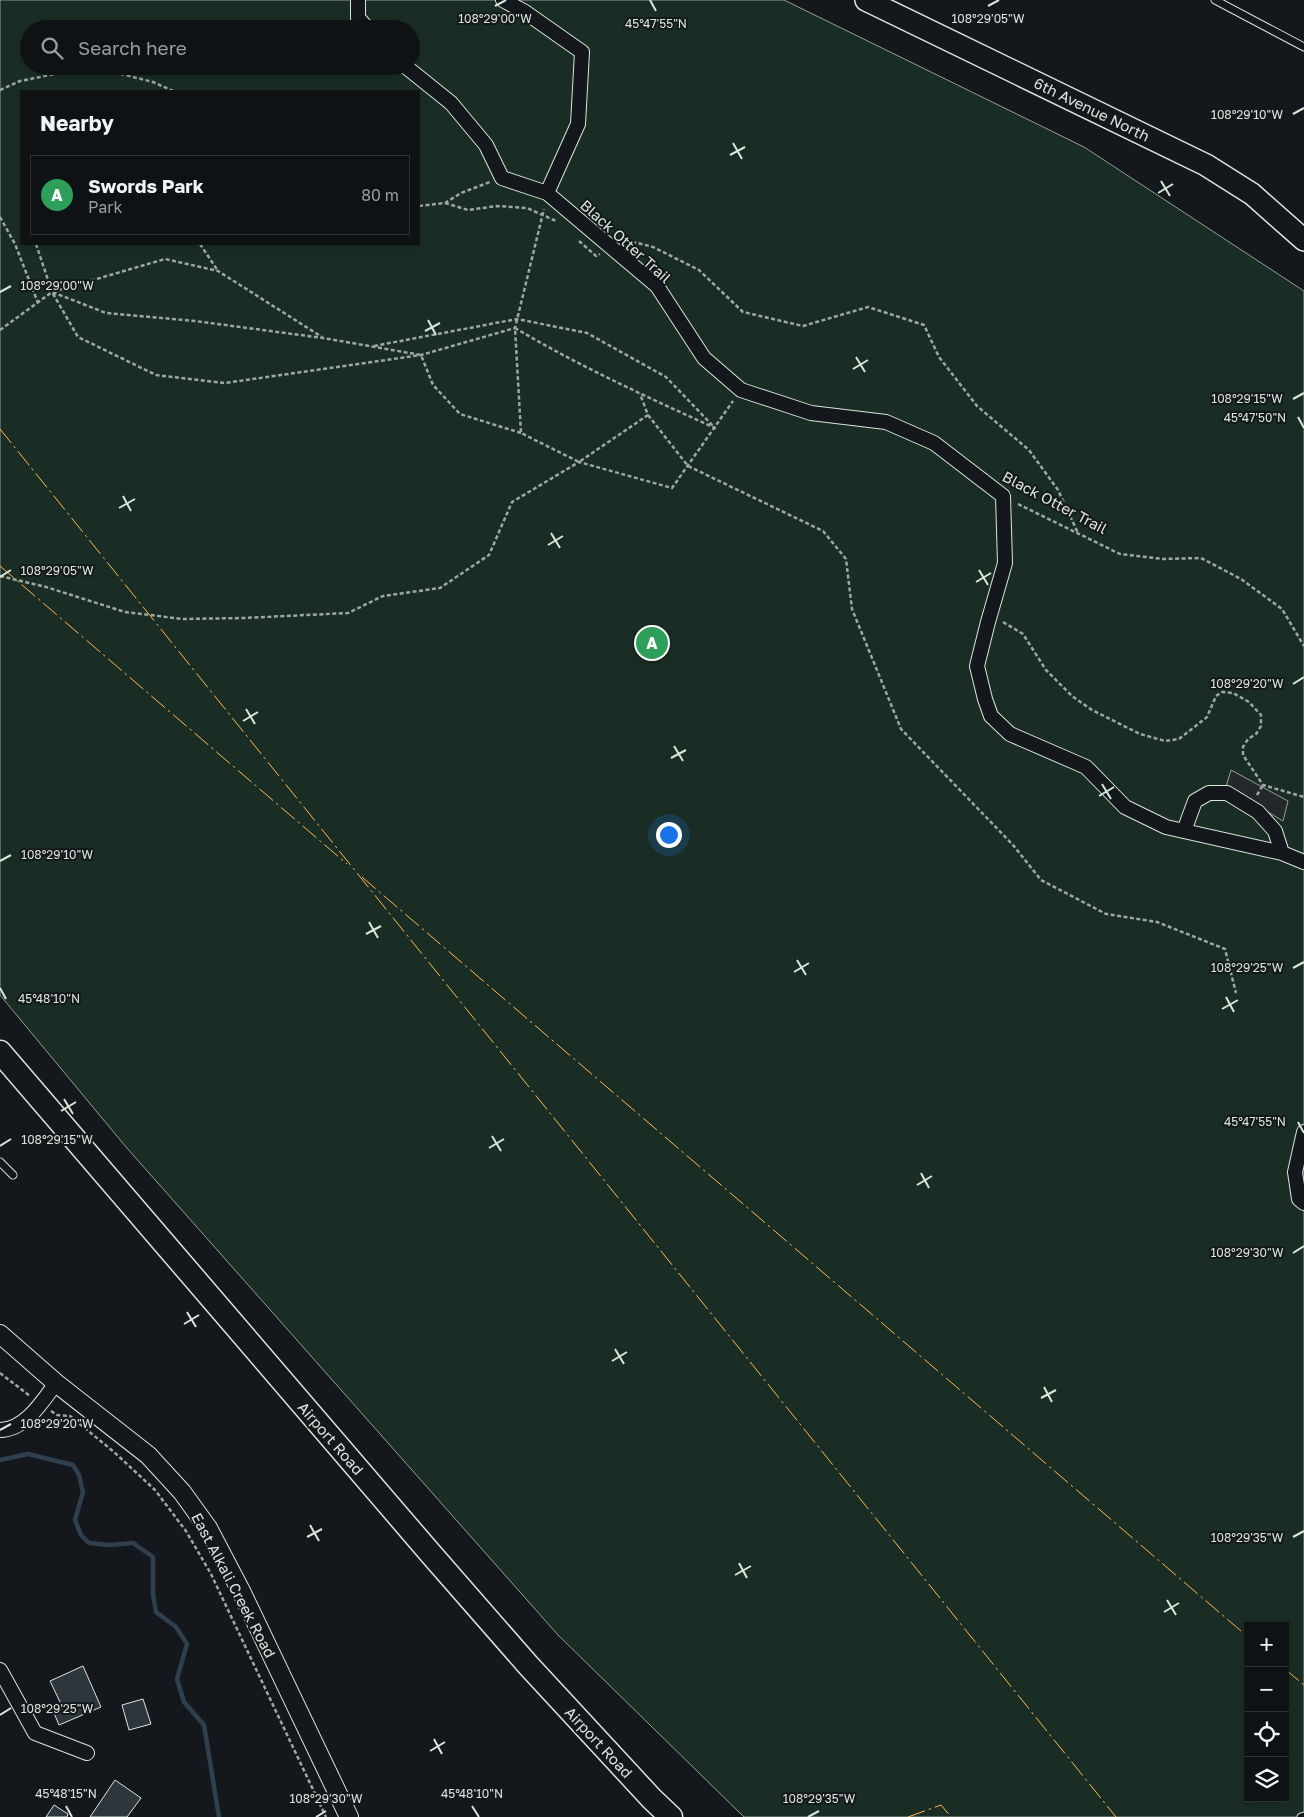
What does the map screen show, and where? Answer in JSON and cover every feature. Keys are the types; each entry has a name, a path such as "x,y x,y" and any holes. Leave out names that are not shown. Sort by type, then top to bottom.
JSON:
{"highway":[{"name":"Airport Road","path":"0,1052 489,1620 632,1778 671,1817"}],"main road":[{"name":"6th Avenue North","path":"866,0 1206,165 1252,194 1304,240"}],"street":[{"path":"358,0 358,18 360,20"},
{"path":"503,0 525,12 582,52 578,124 547,193"},
{"path":"416,75 451,103 486,145 502,178"},
{"name":"Black Otter Trail","path":"502,178 547,193 657,286 704,358 741,390 811,413 886,422 934,443 1003,496"},
{"path":"1003,496 1005,563 977,666 985,699 992,716 1010,734 1086,768 1125,807 1166,827 1282,853 1304,862"},
{"path":"1184,831 1195,801 1209,793 1227,793 1258,812 1275,831 1282,853"},
{"path":"1304,1132 1295,1172 1299,1199 1304,1203"},
{"name":"East Alkali Creek Road","path":"0,1334 56,1382 148,1454 182,1492 208,1528 242,1593 349,1817"},
{"path":"0,1430 6,1430 25,1420 40,1404 56,1382"},
{"path":"0,1670 35,1733 87,1754"}],"lane":[{"path":"1214,0 1304,47"},
{"path":"0,1162 13,1175"}],"path":[{"path":"0,90 20,81 50,75"},
{"path":"125,75 153,82 171,90"},
{"path":"445,203 461,193 502,178"},
{"path":"521,433 515,328 547,193"},
{"path":"420,206 445,203 468,210 497,206 527,208 557,222"},
{"path":"0,217 15,244 38,303"},
{"path":"578,240 596,256 611,248 620,238 652,247 699,270 743,312 803,326 868,307 924,325 939,357 977,406 1029,450 1058,490 1078,533"},
{"path":"36,245 52,292 78,337 156,376 225,384 421,355 515,328 538,342 640,394 714,428"},
{"path":"201,245 218,271"},
{"path":"0,330 52,292 165,260 218,271 323,338"},
{"path":"52,292 106,313 195,321 323,338 421,355"},
{"path":"373,346 517,319 588,333 666,377 714,428"},
{"path":"421,355 433,385 460,414 521,433 579,462 672,488 741,390"},
{"path":"640,394 648,415 688,466 822,531 846,559 852,609 901,729 1013,845 1041,880 1106,914 1157,922 1225,949 1236,993"},
{"path":"0,576 46,587 126,612 183,619 348,613 383,596 440,588 489,554 512,502 579,462 648,415"},
{"name":"Black Otter Trail","path":"1003,496 1120,554 1163,559 1201,558 1241,579 1282,609 1304,646"},
{"path":"990,614 1023,634 1046,670 1072,696 1092,710 1140,734 1165,741 1179,739 1207,717 1216,696 1222,692 1233,693 1250,702 1261,715 1261,726 1243,747 1243,755 1263,785 1304,798"},
{"path":"0,1373 40,1404 58,1415 70,1416 114,1452 155,1490 186,1531 211,1574 326,1817"}],"green space":[{"path":"0,0 784,0 1084,147 1304,291 1304,1817 744,1817 558,1635 126,1147 0,995"}],"shaded area":[{"path":"1231,770 1288,801 1283,821 1226,787"}],"building":[{"path":"83,1666 101,1707 59,1725 52,1708 61,1704 50,1681"},
{"path":"143,1699 151,1724 129,1730 122,1705"},
{"path":"115,1780 141,1798 127,1817 90,1817"},
{"path":"54,1805 68,1814 67,1817 46,1817"}],"waterway":[{"path":"0,1460 28,1454 73,1465 79,1475 83,1492 75,1520 81,1535 89,1543 110,1545 133,1543 153,1557 153,1594 156,1612 176,1627 187,1644 177,1679 184,1702 204,1725 219,1817"}],"power":[{"path":"0,429 1116,1817"},
{"path":"0,566 347,864"},
{"path":"362,877 1244,1634"},
{"path":"1289,1672 1304,1685"},
{"path":"908,1817 941,1805 951,1817"}],"place":[{"name":"Swords Park","path":"652,643"}]}
